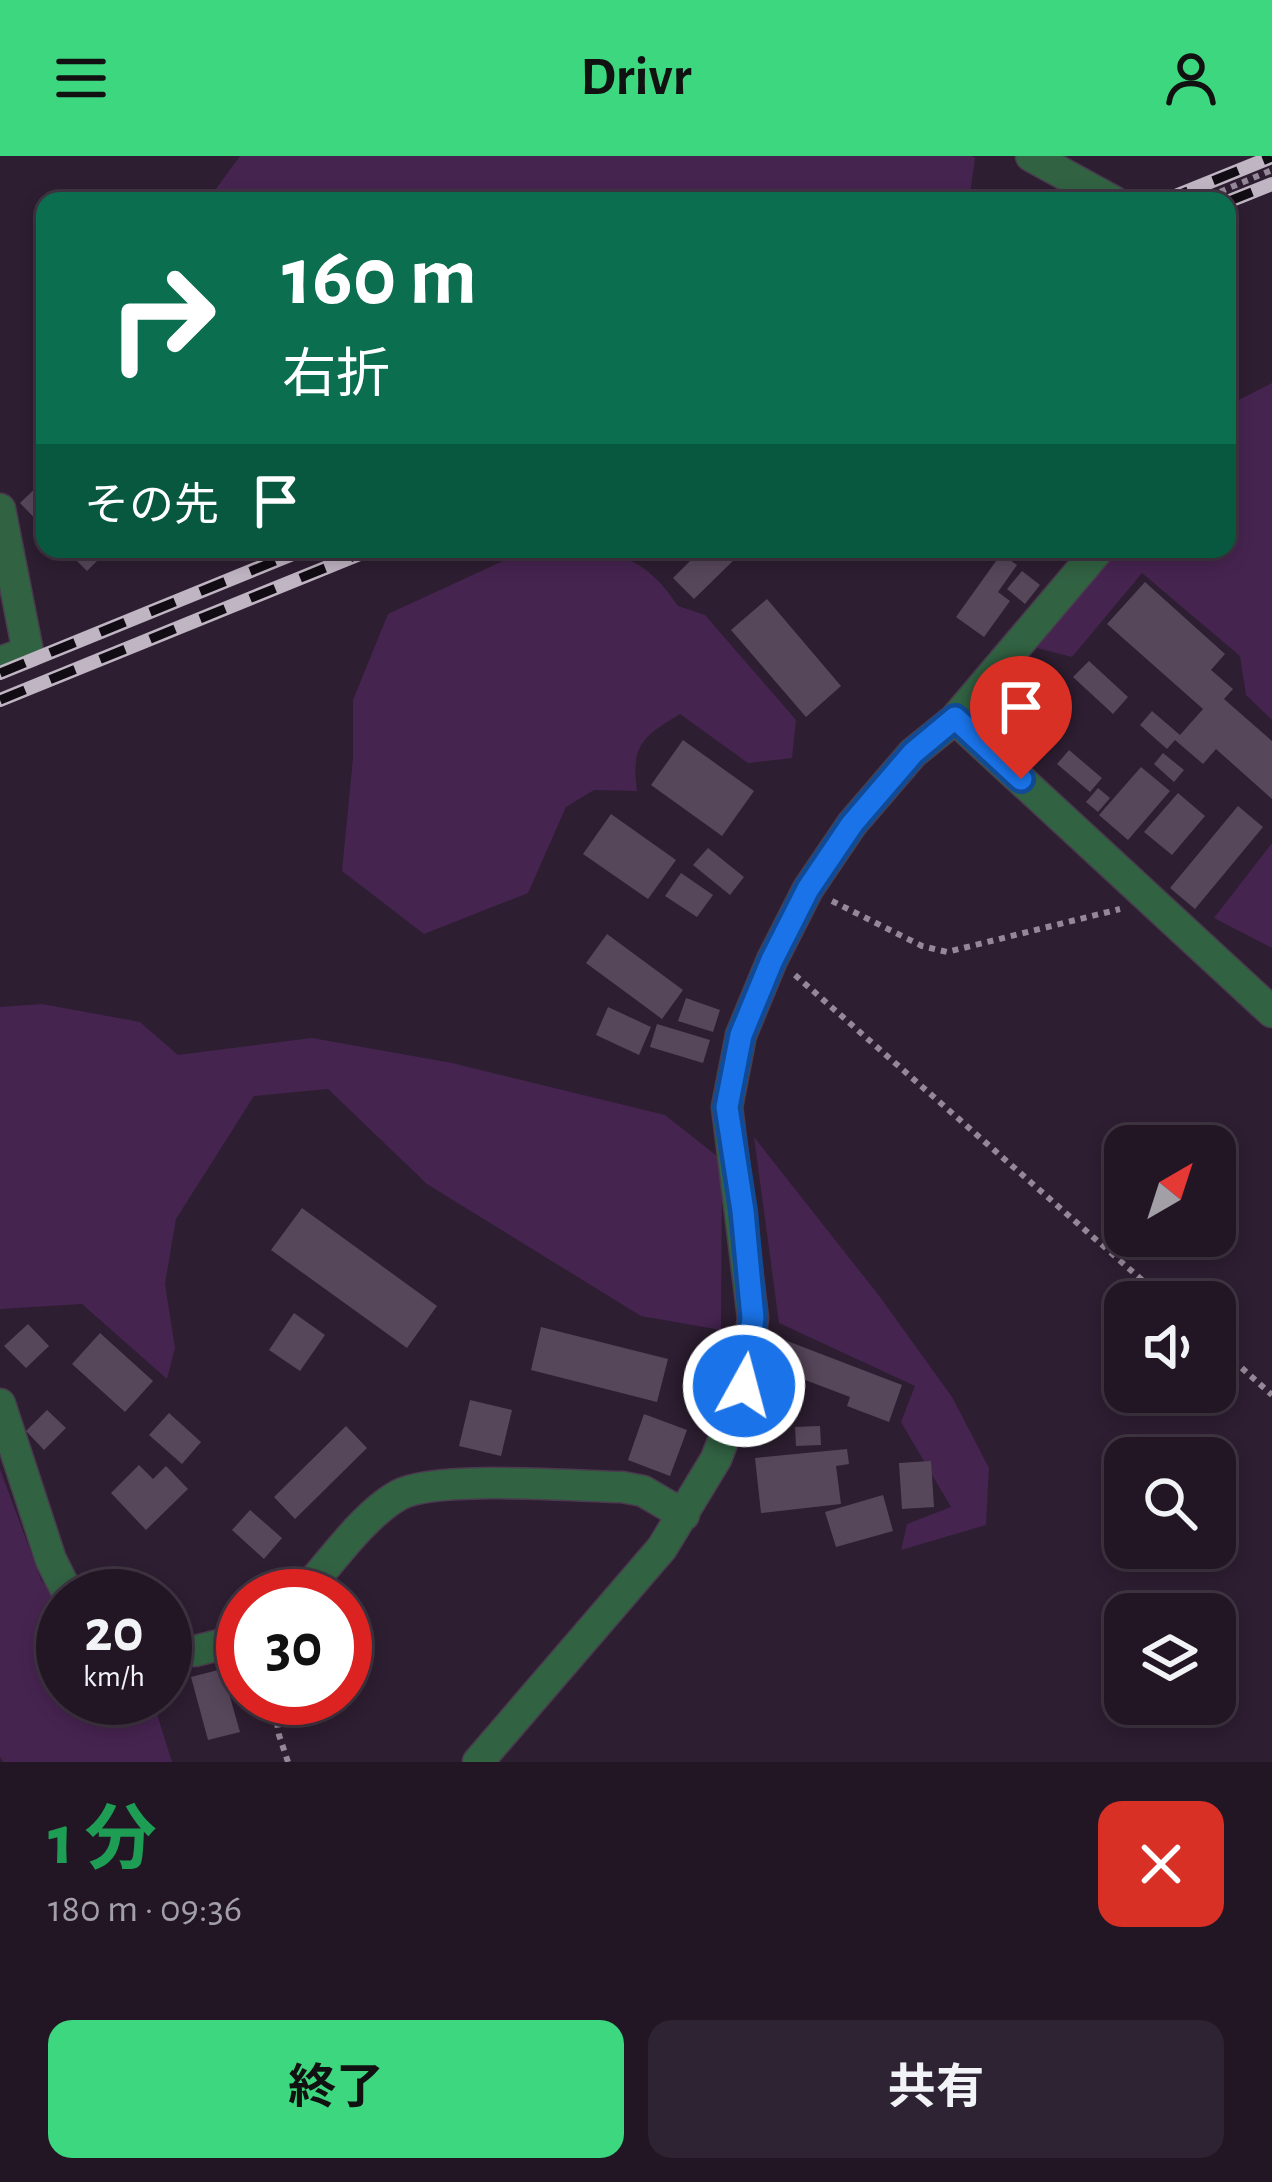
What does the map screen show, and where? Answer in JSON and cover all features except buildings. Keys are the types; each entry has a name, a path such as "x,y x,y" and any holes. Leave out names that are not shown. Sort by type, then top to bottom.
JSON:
{"street":[{"path":"1030,156 1096,192"},
{"path":"0,509 28,652 0,662"},
{"path":"478,1762 662,1548 716,1460 744,1386 753,1318 727,1107 741,1035 808,889 852,824 913,753 955,718 1091,558"},
{"path":"955,718 1272,1012"},
{"path":"0,1404 56,1569"},
{"path":"325,1569 378,1511 400,1494 433,1484 622,1487 644,1491 684,1515"}],"path":[{"path":"1219,192 1272,170"},
{"path":"808,889 922,946 947,952 1153,901"},
{"path":"772,960 804,981 1143,1281"},
{"path":"1236,1363 1272,1395"},
{"path":"277,1725 288,1762"}],"shaded area":[{"path":"240,156 975,158 970,192 214,192"},
{"path":"1272,383 1272,720 1246,695 1240,656 1142,573 1072,657 1037,648 1107,558 1236,558 1236,401"},
{"path":"509,558 624,558 647,571 678,606 705,615 796,720 792,758 748,763 680,714 642,744 636,763 637,791 594,790 566,807 528,893 424,934 342,871 353,758 353,700 388,614"},
{"path":"1272,843 1272,948 1214,918"},
{"path":"42,1004 140,1022 178,1055 312,1038 452,1063 665,1115 722,1160 721,1330 641,1316 427,1184 328,1089 254,1096 176,1219 165,1284 175,1348 167,1379 82,1304 0,1309 0,1007"},
{"path":"754,1137 952,1397 989,1468 986,1525 901,1550 907,1524 951,1507 901,1422 915,1386 779,1323"},
{"path":"0,1469 37,1569 36,1725 160,1725 172,1762 3,1762"}],"railway":[{"path":"1185,192 1272,157"},
{"path":"1236,198 1272,184"},
{"path":"0,673 283,558"},
{"path":"0,700 350,558"}],"route":[{"path":"744,1386 753,1318 727,1107 741,1035 772,960 808,889 852,824 913,753 955,718 1021,779"}]}
